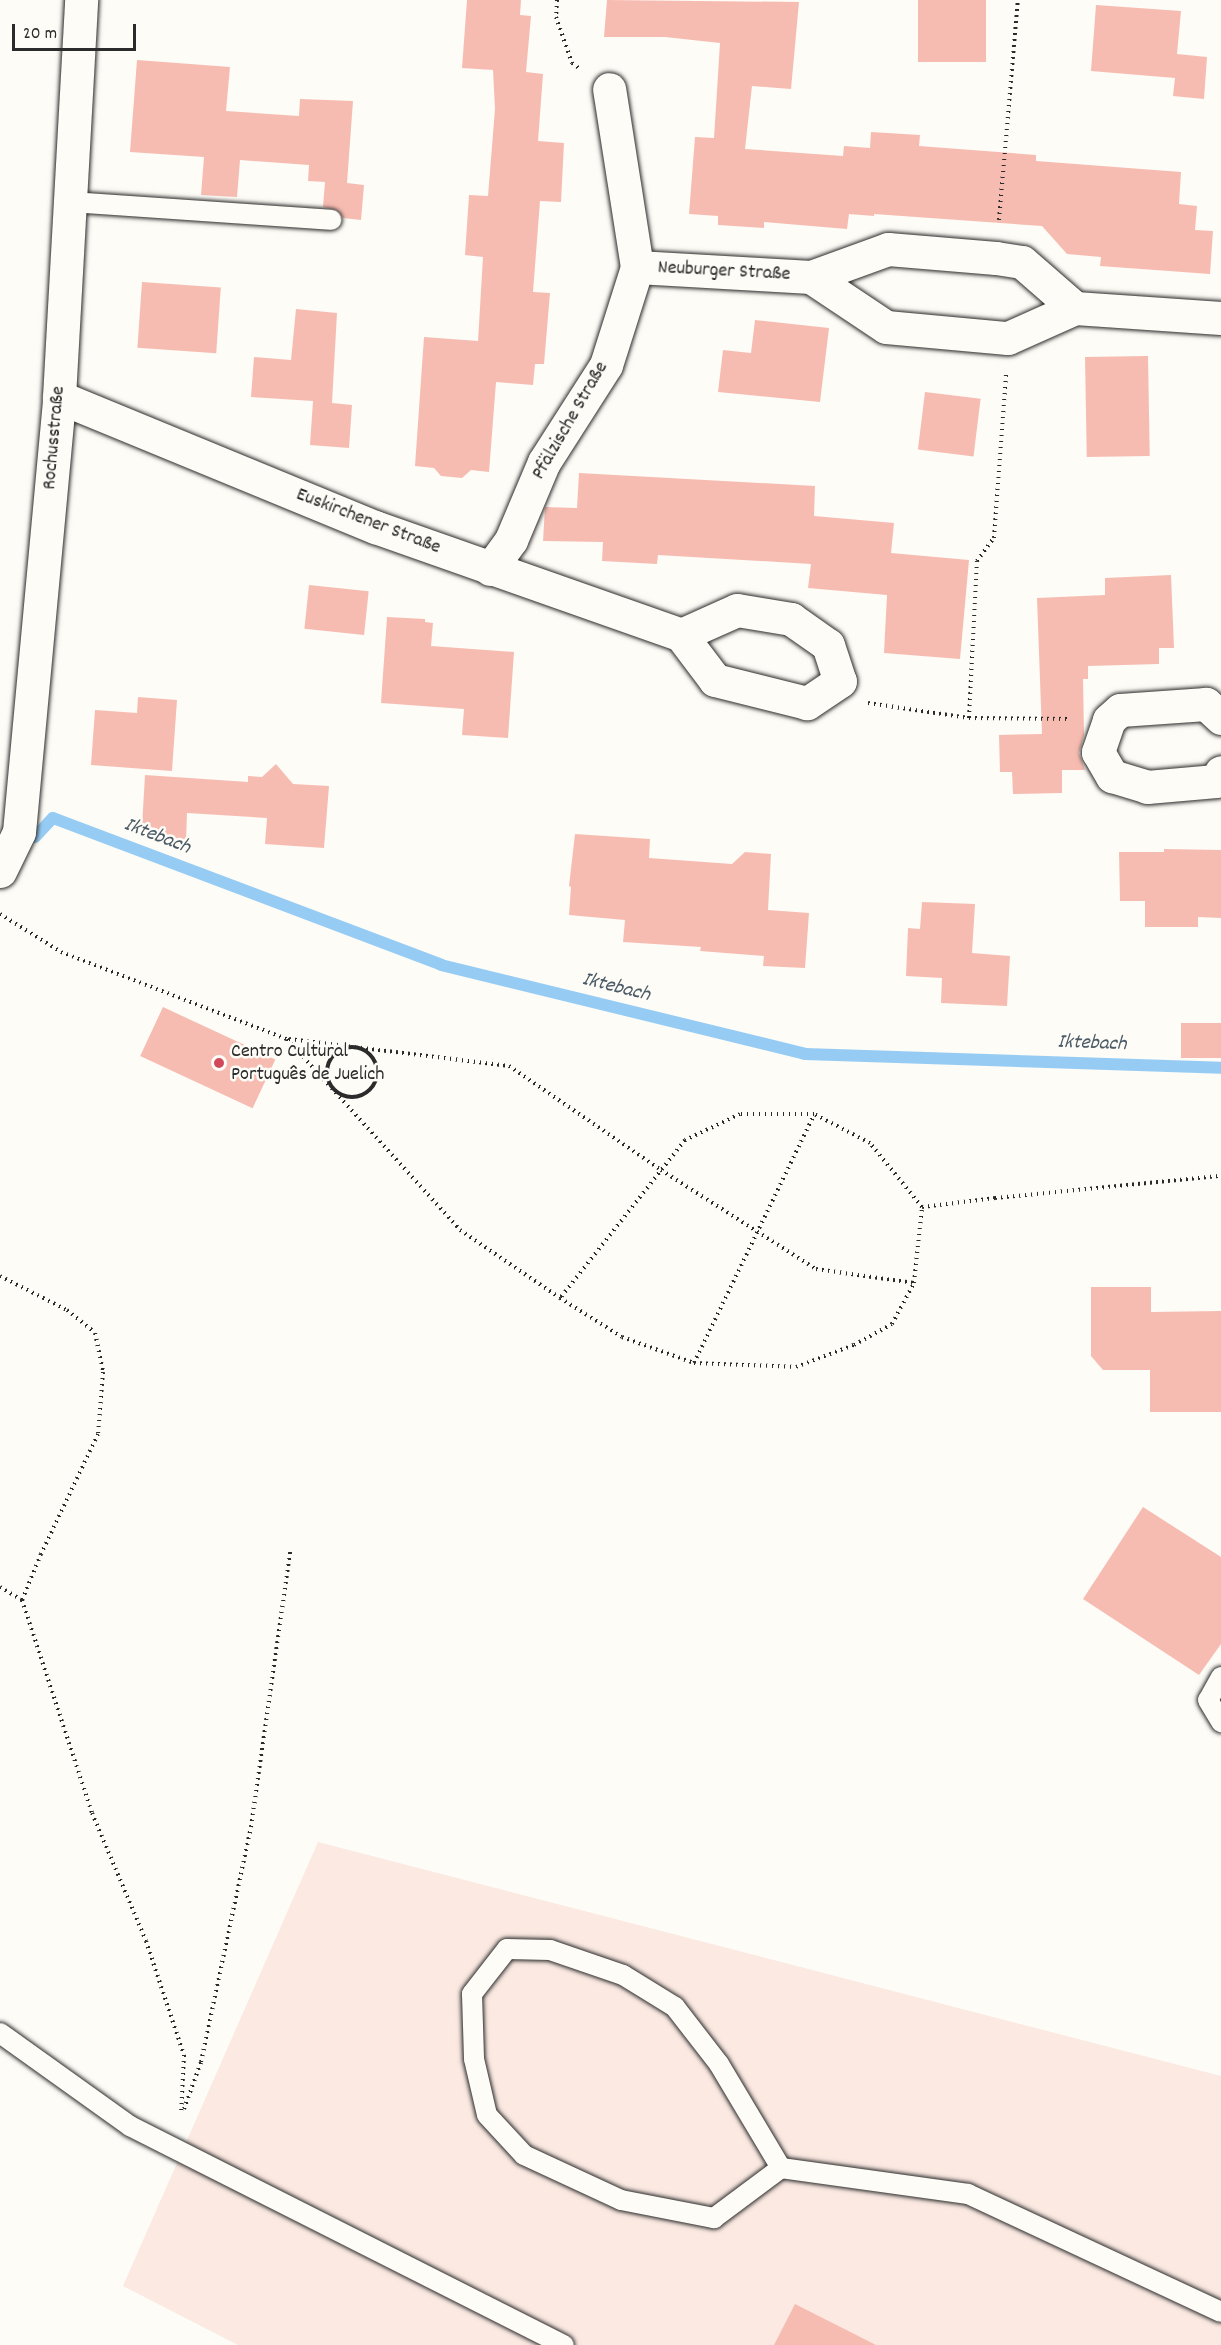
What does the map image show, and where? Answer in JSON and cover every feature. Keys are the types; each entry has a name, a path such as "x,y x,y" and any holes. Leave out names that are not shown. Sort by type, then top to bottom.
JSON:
{"street":[{"name":"Rochusstraße","path":"0,872 20,832 59,397 81,0"},
{"name":"Pfälzische Straße","path":"490,569 511,540 544,462 606,365 637,267 609,89"},
{"name":"Neuburger Straße","path":"637,267 811,277 888,249 996,258 1022,262 1075,308"},
{"name":"Neuburger Straße","path":"811,277 886,327 1008,338 1075,308 1221,318"},
{"name":"Euskirchener Straße","path":"59,397 375,527 681,635"},
{"path":"737,610 791,619 828,645 840,681 807,703 715,680 681,635 737,610"},
{"path":"1221,718 1206,704 1120,710 1109,720 1098,752 1112,776 1147,787 1216,781 1221,772"}],"lane":[{"path":"70,202 331,220"},
{"path":"1221,1677 1208,1700 1221,1722"},
{"path":"781,2168 719,2064 675,2007 623,1975 550,1950 507,1949 472,1994 474,2059 487,2115 524,2155 621,2200 714,2218 781,2168 968,2194 1221,2313"},
{"path":"0,2033 130,2126 564,2345"}],"path":[{"path":"557,0 556,17 572,63 609,89"},
{"path":"996,258 1018,0"},
{"path":"969,718 976,561 994,538 1008,338"},
{"path":"840,681 862,702 969,718 1109,720"},
{"path":"0,914 61,952 287,1039 509,1066 662,1170 816,1269 914,1283"},
{"path":"287,1039 460,1230 560,1298 622,1337 694,1363 796,1367 854,1345 892,1324 914,1283 922,1207 870,1143 814,1114 740,1114 685,1140 560,1298"},
{"path":"346,1048 358,1048 373,1056 377,1074 374,1084 358,1097 335,1092 327,1079 326,1069 330,1060 346,1048"},
{"path":"694,1363 814,1114"},
{"path":"922,1207 995,1197 1221,1176"},
{"path":"0,1276 67,1310 95,1333 103,1372 98,1434 40,1554 22,1600 92,1813 146,1941 184,2055 182,2115"},
{"path":"164,2143 182,2115 201,2062 251,1827 290,1552"},
{"path":"0,1587 22,1600"}],"shaded area":[{"path":"318,1842 1221,2076 1221,2345 238,2345 123,2286"}],"building":[{"path":"467,0 521,0 520,15 531,16 526,72 543,74 538,141 564,143 561,202 540,201 533,292 550,293 544,364 535,364 533,385 496,382 489,472 471,470 462,478 441,476 434,468 415,466 424,337 478,341 483,257 465,255 469,195 488,196 495,109 493,70 462,68"},
{"path":"607,0 799,2 791,89 752,86 745,149 843,156 844,146 870,148 871,132 920,135 919,146 1036,155 1036,161 1181,172 1179,204 1197,206 1195,230 1213,231 1210,274 1100,266 1101,257 1067,254 1042,226 849,214 847,229 764,222 764,228 718,225 718,216 689,214 695,137 714,138 720,43 665,37 604,37"},
{"path":"918,0 986,0 986,62 918,62"},
{"path":"1096,5 1181,11 1177,54 1207,57 1204,99 1173,96 1175,78 1091,71"},
{"path":"137,60 230,67 226,111 299,116 300,99 353,101 347,183 364,185 361,220 343,218 337,210 323,207 325,182 308,181 309,165 240,160 237,197 201,195 204,157 130,152"},
{"path":"142,282 221,288 216,353 137,348"},
{"path":"296,309 337,313 332,403 352,405 349,448 310,445 313,401 251,397 254,357 291,360"},
{"path":"755,320 829,328 820,402 718,392 723,350 751,353"},
{"path":"1148,356 1150,456 1087,457 1085,357"},
{"path":"925,392 981,399 974,456 918,450"},
{"path":"579,473 815,486 814,516 894,523 891,553 969,560 960,659 884,653 887,595 808,588 811,564 658,555 657,564 602,561 603,542 543,541 545,507 577,508"},
{"path":"1171,575 1174,648 1159,648 1159,664 1088,666 1088,679 1083,679 1084,735 1079,753 1085,770 1062,770 1062,793 1013,794 1012,772 1000,772 999,735 1042,734 1037,598 1105,595 1105,578"},
{"path":"309,585 369,591 364,635 304,629"},
{"path":"387,617 425,619 425,622 433,623 431,646 514,652 508,738 462,735 464,709 381,703"},
{"path":"138,697 177,700 172,771 91,765 95,710 137,713"},
{"path":"276,764 293,784 329,786 324,848 265,844 267,818 187,813 186,842 142,826 145,775 248,782 248,776 262,777"},
{"path":"575,834 650,839 649,858 732,864 745,852 771,854 768,910 809,913 805,968 763,966 764,956 700,951 701,947 623,942 625,920 569,915 571,887 569,886"},
{"path":"1164,849 1221,850 1221,918 1198,917 1198,927 1145,927 1145,901 1120,901 1119,852 1164,852"},
{"path":"922,902 975,904 972,953 1010,956 1007,1006 941,1003 942,978 906,976 908,928 920,929"},
{"path":"163,1007 275,1059 253,1108 140,1056"},
{"path":"1181,1023 1221,1023 1221,1058 1181,1058"},
{"path":"1091,1287 1151,1287 1151,1312 1221,1311 1221,1412 1150,1412 1150,1370 1103,1370 1091,1356"},
{"path":"1143,1507 1221,1557 1221,1644 1199,1675 1083,1599"},
{"path":"795,2304 876,2345 774,2345"}],"waterway":[{"name":"Iktebach","path":"35,837 53,818 441,965 805,1054 1221,1068"}],"place":[{"name":"Centro Cultural Português de Juelich","path":"219,1063"}]}
